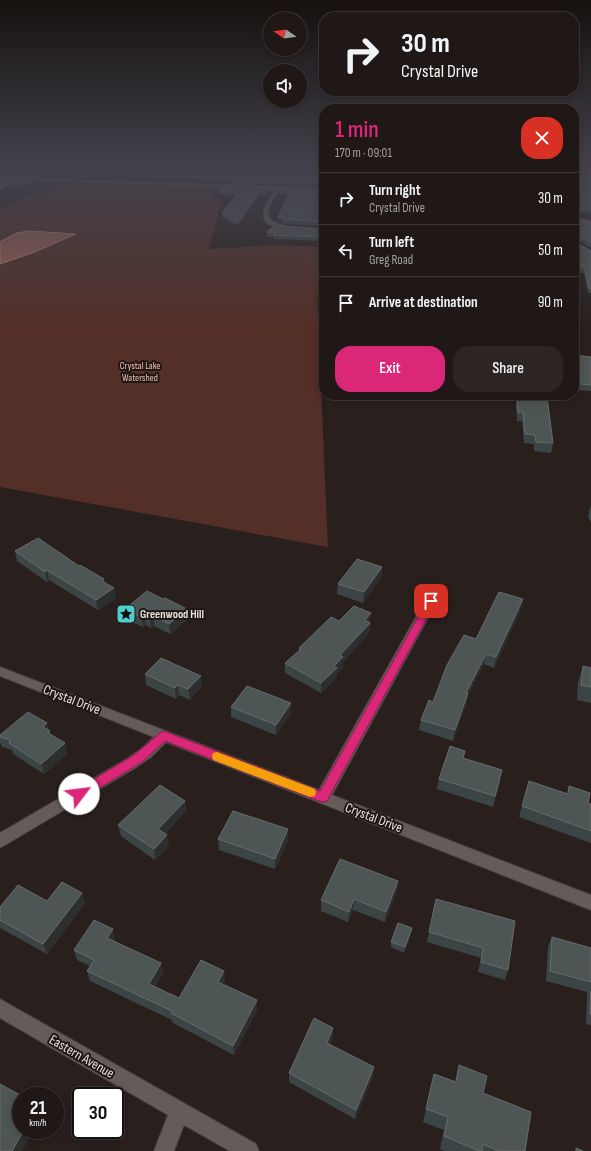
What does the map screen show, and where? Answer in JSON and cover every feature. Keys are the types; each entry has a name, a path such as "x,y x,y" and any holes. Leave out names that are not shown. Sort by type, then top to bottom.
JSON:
{"street":[{"path":"267,221 273,225 293,229"},
{"path":"579,221 591,224"},
{"path":"323,797 431,601"},
{"name":"Crystal Drive","path":"0,671 591,903"},
{"path":"0,840 130,764 146,753 164,736"},
{"name":"Eastern Avenue","path":"0,1008 248,1151"},
{"path":"164,1151 179,1112"}],"green space":[{"name":"Crystal Lake Watershed","path":"0,221 216,221 209,249 275,245 319,247 319,297 317,297 319,400 322,400 328,547 0,487 0,264 32,253 75,235 22,232 11,235 0,242"}],"shaded area":[{"path":"29,231 76,234 32,253 0,264 0,242 16,233"}],"building":[{"path":"579,221 582,221 591,226 591,243 579,235"},
{"path":"276,224 282,226 319,229 319,237 273,235 275,233 267,232"},
{"path":"579,244 591,251 591,289 589,288 585,269 579,265"},
{"path":"579,356 591,357 591,385 580,383"},
{"path":"517,400 547,400 553,443 536,442 535,435 525,434 523,412 518,412"},
{"path":"38,538 79,566 80,565 104,579 102,581 114,588 96,600 47,570 45,572 15,551"},
{"path":"357,559 382,567 364,592 338,584"},
{"path":"147,591 187,609 169,624 153,615 150,618 144,615 141,617 125,609"},
{"path":"499,592 523,599 496,657 486,654 466,693 468,693 455,730 421,720 429,700 433,702 447,665 464,635 476,639"},
{"path":"354,606 371,613 365,620 370,623 340,655 343,657 334,666 337,668 321,683 285,663 301,649 299,648 331,617 339,621"},
{"path":"161,658 201,676 188,689 178,685 175,688 145,674"},
{"path":"583,666 591,668 591,687 581,685"},
{"path":"247,686 291,703 276,725 231,707"},
{"path":"28,712 47,723 43,727 50,731 48,733 65,743 41,764 9,743 10,740 0,737 0,735"},
{"path":"450,746 465,751 463,758 502,770 495,796 439,779"},
{"path":"529,781 568,794 569,786 590,793 588,803 591,804 591,831 522,806"},
{"path":"160,785 185,801 158,829 167,835 154,849 118,825"},
{"path":"233,811 288,829 275,859 218,839"},
{"path":"340,859 398,881 386,912 354,899 349,912 321,900"},
{"path":"62,882 82,893 43,944 0,920 0,907 18,885 47,901"},
{"path":"436,899 515,921 508,970 481,962 483,948 429,932"},
{"path":"94,920 113,929 107,938 161,963 149,984 179,998 201,960 224,971 218,982 257,1000 233,1046 171,1013 172,1011 87,971 94,960 74,950"},
{"path":"398,923 412,928 405,947 391,942"},
{"path":"552,937 591,948 591,982 550,971"},
{"path":"591,991 591,1014 590,1014"},
{"path":"314,1018 333,1028 327,1043 374,1067 356,1110 289,1073"},
{"path":"459,1065 487,1076 483,1093 531,1112 525,1151 499,1151 483,1144 482,1151 479,1151 444,1136 448,1117 426,1109 434,1074 456,1082"},
{"path":"0,1084 12,1091 12,1139 19,1139 12,1151 0,1151"},
{"path":"576,1148 583,1151 576,1151"}],"slow traffic":[{"path":"217,756 310,792"}],"place":[{"name":"Greenwood Hill","path":"126,614"}],"route":[{"path":"79,794 138,759 164,736 323,797 431,601"}]}
